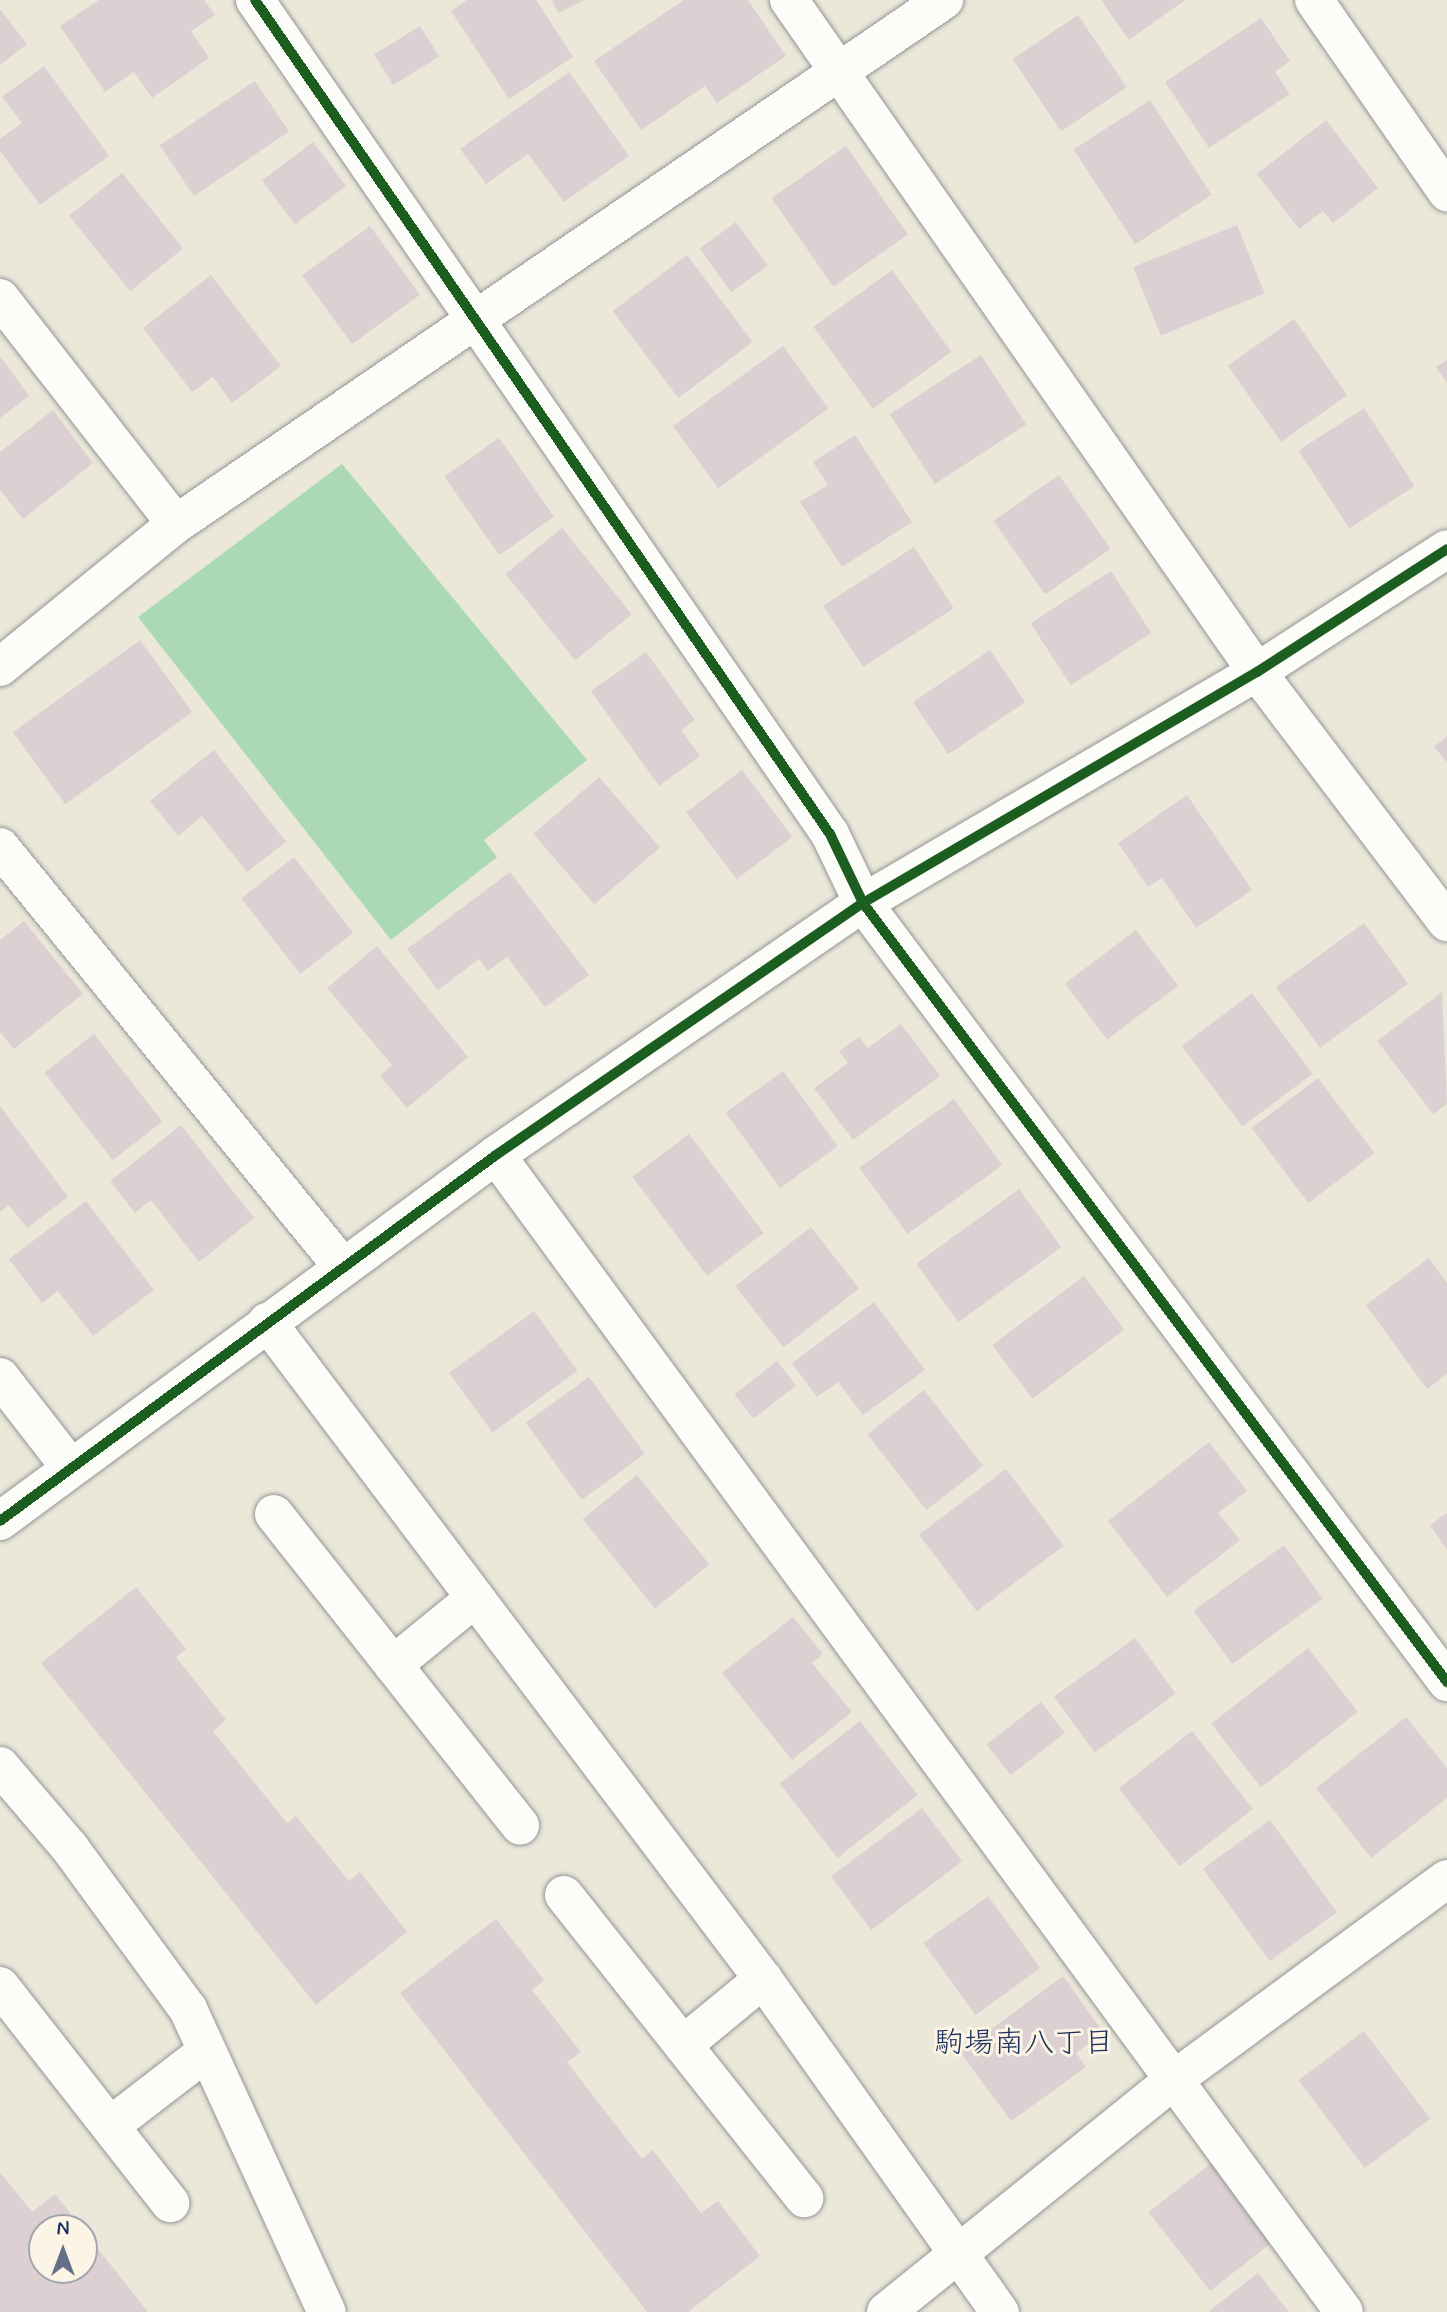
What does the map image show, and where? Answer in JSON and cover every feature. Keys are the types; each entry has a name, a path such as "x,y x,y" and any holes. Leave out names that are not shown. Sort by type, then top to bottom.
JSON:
{"street":[{"path":"255,0 480,318 830,834 863,902 1447,1682"},
{"path":"789,0 1257,672 1447,922"},
{"path":"0,667 176,524 944,0"},
{"path":"1314,0 1447,192"},
{"path":"0,298 176,524"},
{"path":"0,1521 342,1266 496,1155 863,902 1257,672 1447,549"},
{"path":"0,847 342,1266"},
{"path":"496,1155 1172,2081 1345,2312"},
{"path":"267,1322 763,1979 954,2255 1000,2312"},
{"path":"0,1377 70,1467"},
{"path":"274,1514 520,1825"},
{"path":"393,1665 475,1598"},
{"path":"0,1766 70,1848 188,2009 327,2312"},
{"path":"886,2312 1172,2081 1447,1879"},
{"path":"564,1895 804,2198"},
{"path":"682,2045 763,1979"},
{"path":"0,1986 170,2203"},
{"path":"110,2126 206,2052"}],"green space":[{"path":"342,464 587,760 484,840 497,857 391,940 138,617"}],"building":[{"path":"99,0 204,0 215,15 191,31 209,58 152,98 134,72 105,92 60,26"},
{"path":"467,0 536,0 573,57 509,99 451,11"},
{"path":"552,0 585,0 558,13"},
{"path":"684,0 748,0 786,56 717,103 705,86 641,130 594,61"},
{"path":"1101,0 1185,0 1129,40"},
{"path":"0,9 27,44 0,65"},
{"path":"1078,15 1127,87 1061,131 1013,59"},
{"path":"1261,18 1290,61 1275,72 1290,94 1209,148 1165,82"},
{"path":"420,26 439,57 393,85 374,55"},
{"path":"44,66 109,156 40,205 0,151 0,139 22,123 2,97"},
{"path":"569,72 629,156 564,202 528,154 486,184 460,149"},
{"path":"255,81 289,132 194,196 160,145"},
{"path":"1150,100 1212,195 1135,244 1074,150"},
{"path":"1326,120 1378,188 1333,223 1323,211 1299,229 1257,174"},
{"path":"313,142 346,186 295,224 262,181"},
{"path":"846,146 908,234 833,287 771,198"},
{"path":"122,173 183,248 130,291 69,216"},
{"path":"736,222 768,266 731,292 700,248"},
{"path":"1237,225 1265,294 1161,336 1133,267"},
{"path":"370,226 420,295 352,344 302,275"},
{"path":"687,255 753,342 678,398 613,311"},
{"path":"892,270 951,352 873,409 814,327"},
{"path":"211,275 281,366 232,403 213,377 192,392 143,328"},
{"path":"1294,319 1347,395 1281,442 1228,365"},
{"path":"783,346 828,408 718,488 673,426"},
{"path":"981,355 1026,425 935,484 890,414"},
{"path":"0,356 29,396 0,418"},
{"path":"1447,360 1447,383 1436,367"},
{"path":"1364,408 1415,486 1349,528 1299,450"},
{"path":"53,410 93,463 23,519 0,490 0,452"},
{"path":"855,435 912,522 842,567 800,502 828,485 813,462"},
{"path":"499,438 554,517 499,555 444,476"},
{"path":"1059,475 1111,549 1045,595 993,521"},
{"path":"562,528 632,614 575,660 505,574"},
{"path":"914,547 954,608 863,667 823,606"},
{"path":"1111,571 1151,633 1071,685 1030,623"},
{"path":"140,640 192,712 65,804 13,732"},
{"path":"990,650 1025,702 948,754 913,702"},
{"path":"646,652 695,720 681,730 700,756 659,786 591,691"},
{"path":"1447,736 1447,762 1434,747"},
{"path":"214,750 286,842 247,872 202,816 178,836 150,801"},
{"path":"742,770 793,837 737,879 686,812"},
{"path":"599,777 660,847 594,904 533,834"},
{"path":"1187,795 1252,890 1196,928 1162,878 1148,887 1118,843"},
{"path":"294,857 353,933 300,974 241,898"},
{"path":"510,872 589,975 545,1007 507,957 488,971 479,959 438,990 407,949"},
{"path":"24,921 83,994 14,1049 0,1032 0,940"},
{"path":"1364,923 1408,984 1320,1048 1276,987"},
{"path":"1136,930 1178,986 1107,1039 1065,984"},
{"path":"377,946 468,1057 407,1108 380,1076 392,1065 327,988"},
{"path":"1442,992 1447,1104 1433,1114 1377,1041"},
{"path":"1252,993 1313,1074 1243,1127 1182,1046"},
{"path":"901,1024 940,1076 853,1140 814,1088 848,1063 839,1051 859,1037 868,1048"},
{"path":"94,1034 162,1121 113,1160 44,1073"},
{"path":"783,1071 838,1146 780,1188 726,1113"},
{"path":"1318,1078 1375,1153 1308,1203 1252,1128"},
{"path":"954,1099 1002,1165 908,1234 859,1168"},
{"path":"0,1106 68,1197 27,1228 9,1205 0,1212"},
{"path":"181,1125 254,1218 199,1262 151,1200 135,1213 110,1181"},
{"path":"689,1134 764,1233 707,1276 632,1177"},
{"path":"1019,1189 1061,1247 959,1322 916,1264"},
{"path":"86,1201 154,1290 93,1336 58,1291 42,1303 9,1259"},
{"path":"811,1227 859,1288 783,1348 735,1286"},
{"path":"1429,1258 1447,1283 1447,1374 1427,1389 1366,1305"},
{"path":"1084,1276 1124,1330 1032,1399 992,1345"},
{"path":"874,1302 925,1370 863,1415 838,1382 817,1397 792,1363"},
{"path":"534,1311 577,1371 493,1433 449,1373"},
{"path":"777,1361 796,1385 754,1419 734,1394"},
{"path":"589,1377 645,1454 582,1500 526,1423"},
{"path":"924,1390 983,1466 926,1510 867,1434"},
{"path":"1209,1442 1247,1491 1218,1513 1240,1540 1167,1597 1108,1521"},
{"path":"1006,1469 1064,1546 977,1611 919,1535"},
{"path":"637,1475 709,1564 655,1608 583,1519"},
{"path":"1447,1513 1447,1550 1430,1525"},
{"path":"1284,1545 1323,1598 1232,1664 1193,1611"},
{"path":"136,1587 186,1649 176,1657 226,1720 213,1731 287,1823 296,1816 349,1881 360,1872 407,1932 316,2005 41,1663"},
{"path":"793,1617 823,1654 812,1663 852,1712 792,1760 722,1673"},
{"path":"1135,1638 1176,1694 1095,1753 1054,1697"},
{"path":"1308,1648 1358,1712 1261,1788 1211,1724"},
{"path":"1041,1702 1065,1733 1011,1775 987,1744"},
{"path":"1406,1717 1447,1768 1447,1798 1371,1858 1316,1788"},
{"path":"860,1721 918,1795 837,1858 780,1784"},
{"path":"1192,1731 1253,1809 1180,1866 1119,1788"},
{"path":"922,1808 962,1862 871,1930 831,1877"},
{"path":"1270,1820 1337,1912 1270,1961 1203,1869"},
{"path":"988,1896 1040,1968 976,2015 923,1943"},
{"path":"496,1919 544,1980 532,1990 581,2052 567,2062 642,2159 653,2150 701,2213 718,2201 760,2256 688,2312 647,2312 400,1993"},
{"path":"1063,1976 1104,2033 1076,2053 1086,2067 1011,2121 960,2052"},
{"path":"1364,2031 1430,2119 1365,2168 1299,2080"},
{"path":"1214,2161 1276,2240 1210,2291 1149,2212"},
{"path":"0,2172 32,2212 55,2194 71,2214 28,2214 28,2284 98,2284 98,2249 148,2312 0,2312"},
{"path":"1258,2273 1289,2312 1208,2312"}],"cycle path":[{"path":"255,0 830,834 863,903 1447,1682"},
{"path":"0,1521 496,1155 863,903 1257,672 1447,549"}],"district":[{"name":"駒場南八丁目","path":"1024,2044"}]}
